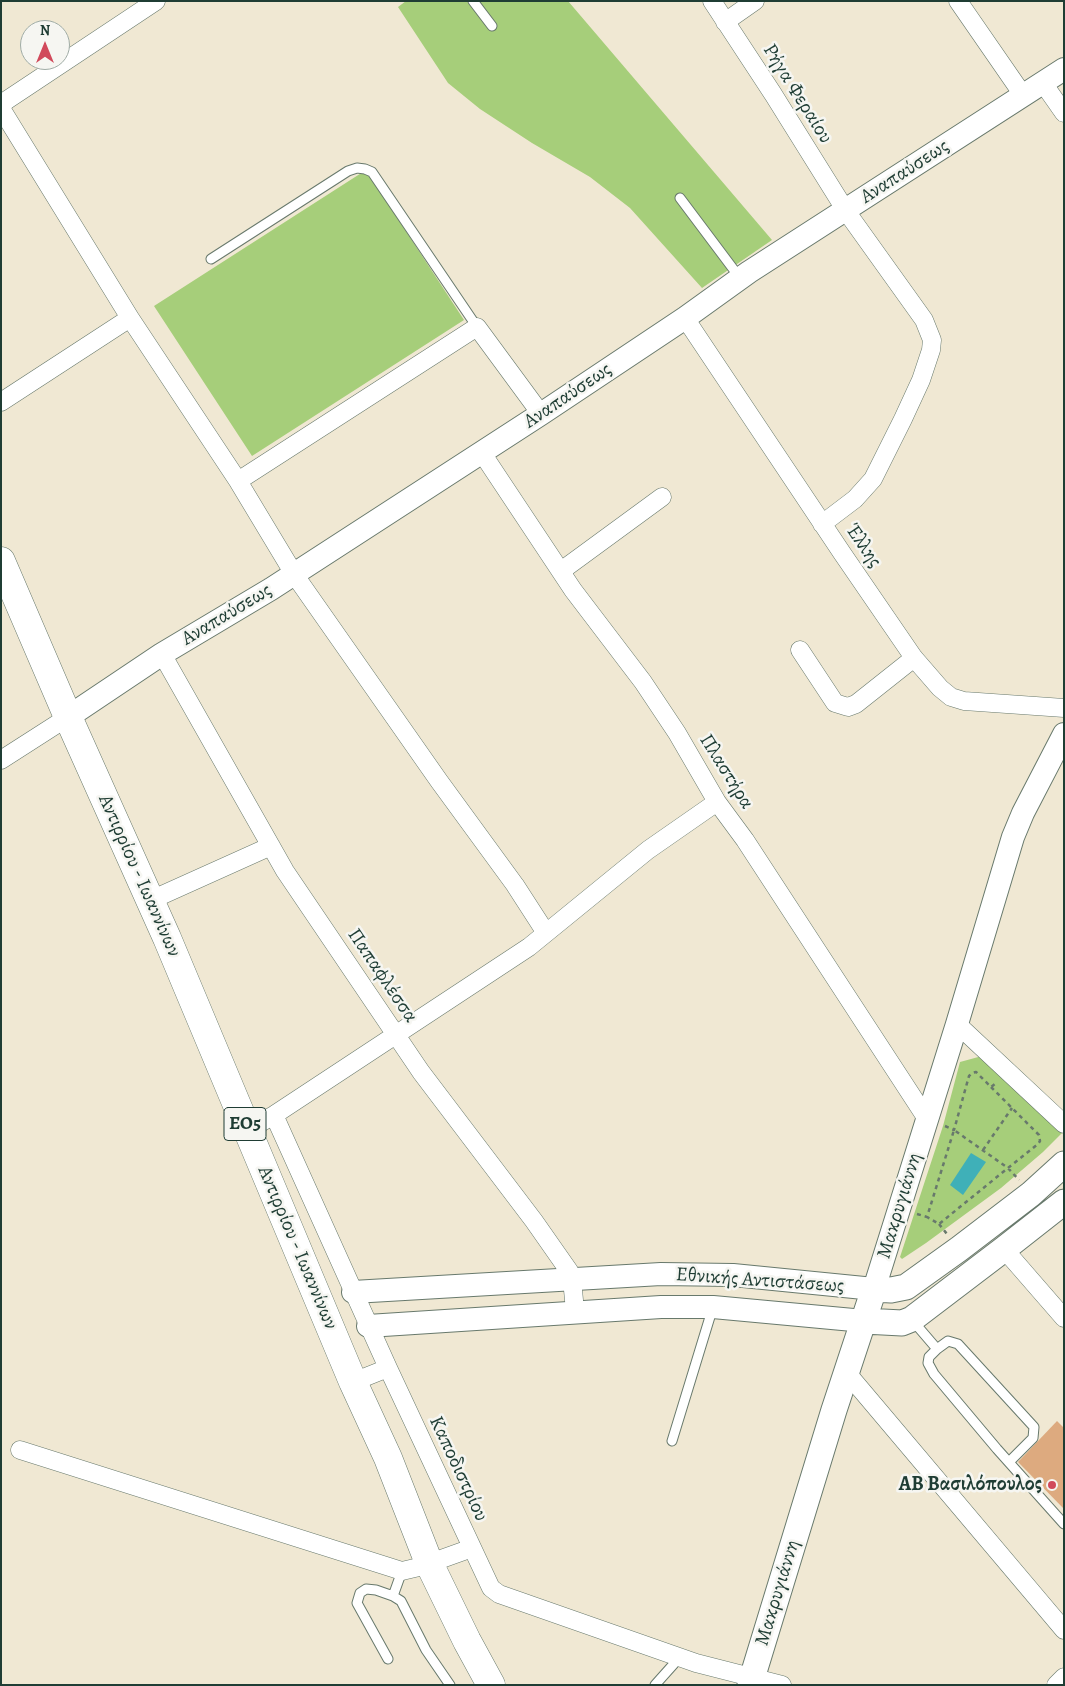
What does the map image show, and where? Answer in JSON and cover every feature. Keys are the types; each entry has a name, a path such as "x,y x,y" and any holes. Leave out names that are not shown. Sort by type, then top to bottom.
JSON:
{"main road":[{"name":"Αντιρρίου - Ιωαννίνων","path":"1,561 68,717 151,900 353,1382 388,1458 430,1563 467,1641 491,1685"},
{"name":"Εθνικής Αντιστάσεως","path":"874,1289 891,1290 906,1287 1031,1194 1064,1164"},
{"name":"Εθνικής Αντιστάσεως","path":"864,1321 902,1323 912,1319 1064,1202"},
{"name":"Μακρυγιάννη","path":"751,1681 846,1373 874,1289"}],"street":[{"path":"156,1 7,100 3,104 2,110 130,318 238,481 294,574 439,781 515,885 546,932"},
{"name":"Ρήγα Φεραίου","path":"712,1 846,211 924,320 931,334 932,345 917,388 873,479 855,499 822,524"},
{"path":"725,22 755,1"},
{"path":"958,1 1023,95"},
{"name":"Αναπαύσεως","path":"68,717 162,654 294,574 482,453 685,318 740,278 1064,69"},
{"path":"1043,83 1064,113"},
{"path":"1,402 130,318"},
{"name":"Έλλης","path":"685,318 822,524 914,658 935,683 951,697 964,700 1064,708"},
{"path":"238,481 477,327 541,414"},
{"name":"Πλαστήρα","path":"482,453 573,590 643,682 677,733 717,802 745,840 927,1119"},
{"path":"561,572 662,497"},
{"path":"800,650 835,703 848,706 856,704 914,658"},
{"name":"Παπαφλέσσα","path":"162,654 285,872 421,1072 534,1221 569,1271 572,1278 575,1312"},
{"path":"1,760 68,717"},
{"name":"Μακρυγιάννη","path":"874,1289 1013,838 1023,813 1064,734"},
{"path":"248,1130 274,1115 529,947 648,850 717,802"},
{"path":"151,900 271,846"},
{"path":"957,1024 1064,1124"},
{"name":"Καποδιστρίου","path":"274,1115 368,1326 488,1584 494,1591 751,1681 782,1685"},
{"path":"1004,1249 1064,1318"},
{"name":"Εθνικής Αντιστάσεως","path":"353,1292 660,1274 734,1275 874,1289"},
{"name":"Εθνικής Αντιστάσεως","path":"368,1326 660,1307 713,1307 864,1321"},
{"path":"353,1382 388,1368"},
{"path":"846,1373 1064,1630"},
{"path":"20,1450 402,1571 472,1548"},
{"path":"1056,1685 1064,1677"}],"lane":[{"path":"473,1 492,26"},
{"path":"211,259 348,171 357,168 364,169 372,172 477,327"},
{"path":"680,198 740,278"},
{"path":"672,1441 713,1307"},
{"path":"912,1319 937,1349"},
{"path":"1008,1462 1033,1438 1034,1427 958,1344 948,1341 929,1358 930,1368 1008,1462 1064,1524"},
{"path":"393,1596 402,1571"},
{"path":"388,1659 357,1603 360,1592 366,1589 376,1590 401,1601 426,1650 450,1685"},
{"path":"654,1685 680,1657"}],"path":[{"path":"976,1072 1012,1108 1039,1135 1040,1141 1038,1144 939,1224 928,1218 969,1076 976,1072"},
{"path":"991,1087 1008,1072"},
{"path":"983,1150 1012,1108"},
{"path":"927,1119 954,1130 1008,1168"}],"green space":[{"path":"406,1 568,1 772,240 702,288 630,208 590,177 532,143 480,109 448,83 398,7"},
{"path":"366,170 464,320 252,456 154,306"},
{"path":"982,1056 1064,1131 1001,1188 902,1259 900,1257 943,1126 960,1062"}],"water":[{"path":"971,1153 986,1162 963,1195 950,1185"}],"building":[{"name":"ΑΒ Βασιλόπουλος","path":"1057,1421 1064,1428 1064,1509 1018,1462"}],"place":[{"name":"ΑΒ Βασιλόπουλος","path":"1052,1485"}]}
